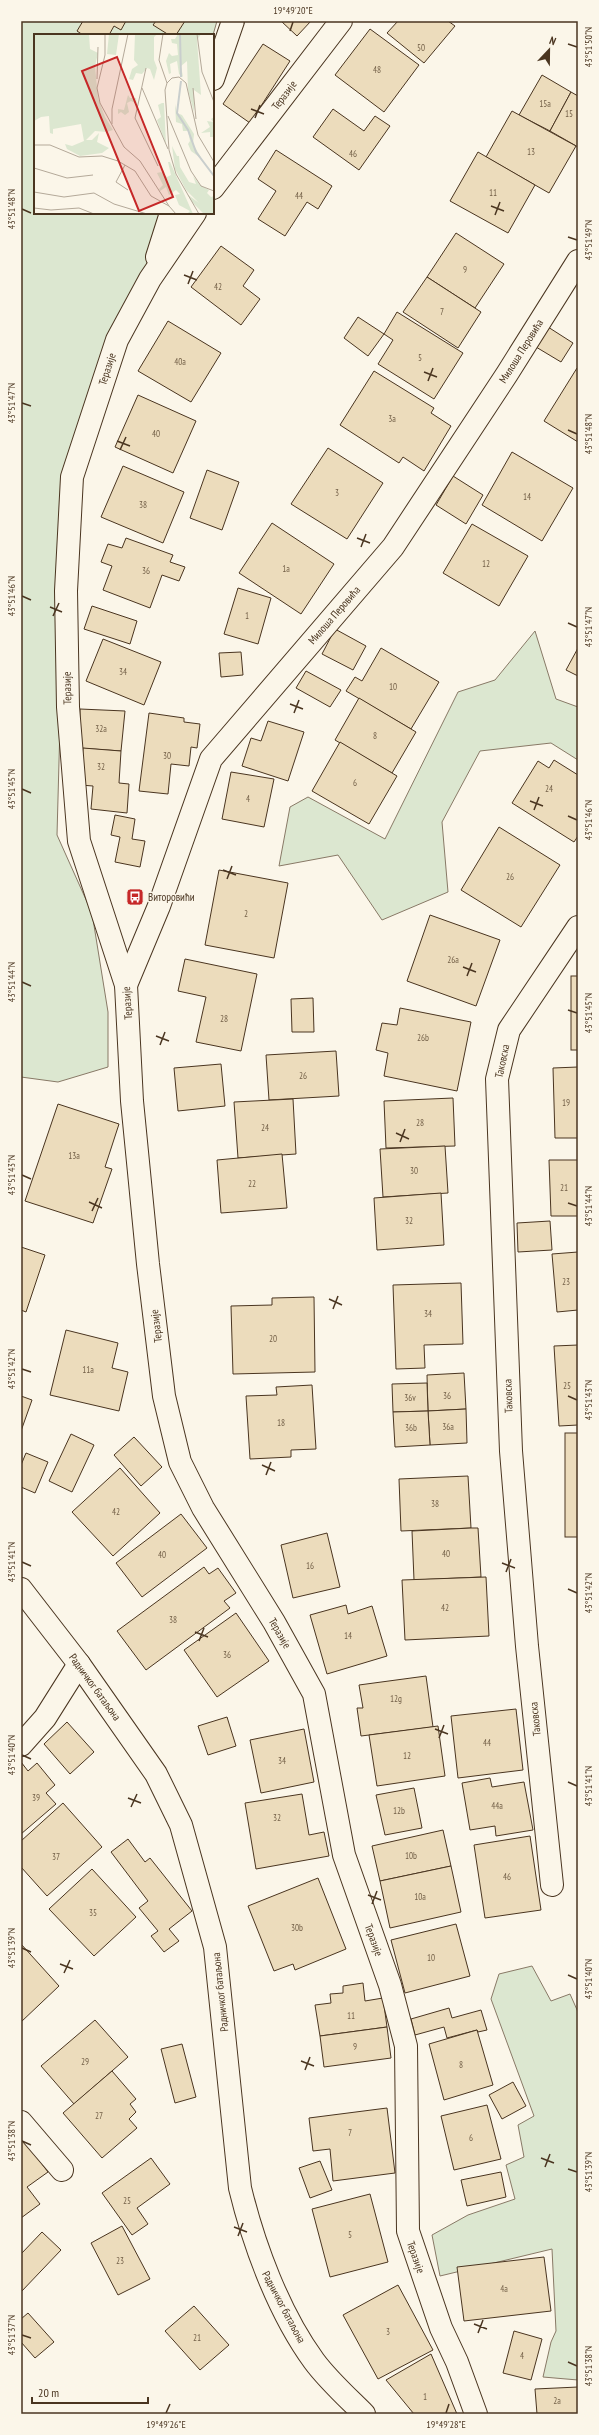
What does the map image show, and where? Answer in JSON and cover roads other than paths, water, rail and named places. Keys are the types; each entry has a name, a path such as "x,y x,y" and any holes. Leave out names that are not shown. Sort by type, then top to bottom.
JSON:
{"street":[{"path":"214,76 234,21"},
{"name":"Теразије","path":"214,187 341,21"},
{"path":"150,280 171,214"},
{"name":"Теразије","path":"194,214 150,280 117,340 72,478 66,591 68,707 79,841 126,985 132,1101 148,1264 164,1396 180,1462 203,1508 274,1622 314,1694 344,1855 390,1985 406,2046 408,2232 441,2328 457,2362 476,2414"},
{"name":"Милоша Перовића","path":"126,985 159,906 211,759 393,547 507,374 578,261"},
{"name":"Таковска","path":"552,1885 527,1646 510,1451 497,1079 509,1030 578,928"},
{"name":"Радничког батаљона","path":"21,1589 79,1664 156,1774 181,1825 191,1855 215,1946 240,2188 263,2265 314,2361 364,2414"},
{"name":"Радничког батаљона","path":"21,1745 45,1718 79,1664"},
{"path":"21,2122 62,2170"}],"place":[{"name":"Виторовићи","path":"135,897"}]}
